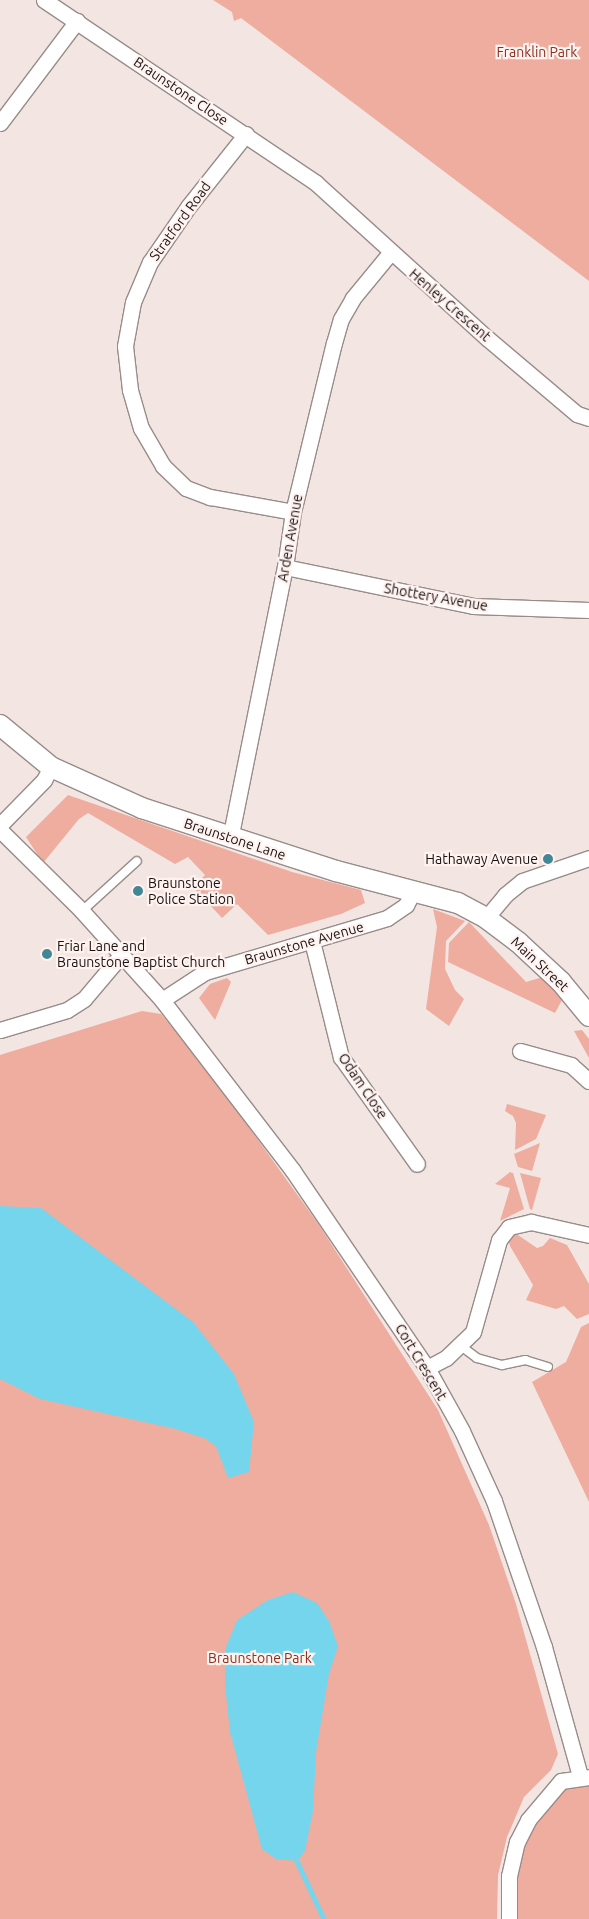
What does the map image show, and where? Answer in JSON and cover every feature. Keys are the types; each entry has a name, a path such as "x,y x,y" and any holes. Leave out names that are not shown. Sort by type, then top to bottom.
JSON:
{"street":[{"name":"Braunstone Close","path":"44,0 246,134 316,183"},
{"path":"0,123 77,21"},
{"name":"Stratford Road","path":"246,134 188,207 150,262 133,302 125,346 130,390 141,428 162,466 186,488 210,497 293,512"},
{"name":"Henley Crescent","path":"316,183 390,253 577,414 589,418"},
{"name":"Arden Avenue","path":"230,839 285,567 293,512 341,319 353,298 390,253"},
{"name":"Shottery Avenue","path":"285,567 474,606 589,610"},
{"name":"Braunstone Lane","path":"0,725 51,767 142,808 230,839 413,892 438,895 486,918"},
{"path":"0,825 44,780 51,767"},
{"name":"Cort Crescent","path":"0,830 82,911 162,1000 293,1171 426,1368 462,1431 494,1501 544,1646 585,1777 561,1781 528,1820 517,1842 509,1876 509,1919"},
{"path":"486,918 522,881 589,858"},
{"name":"Braunstone Avenue","path":"162,1000 183,983 205,972 387,918 406,905 413,892"},
{"name":"Main Street","path":"486,918 561,982 589,1016"},
{"name":"Odam Close","path":"312,940 341,1057 417,1164"},
{"path":"0,1030 67,1010 84,999 122,954"},
{"path":"520,1051 571,1065 589,1081"},
{"path":"426,1368 461,1346 472,1332 482,1305 502,1233 516,1224 531,1222 589,1235"}],"lane":[{"path":"82,911 137,861"},
{"path":"461,1346 477,1358 502,1365 525,1360 548,1367"}],"green space":[{"name":"Franklin Park","path":"213,0 589,0 589,281 241,18 234,21 232,12"},
{"path":"68,795 292,872 361,890 365,903 341,914 268,935 237,904 222,918 193,887 205,875 188,857 175,864 88,813 79,819 43,863 26,837"},
{"path":"433,909 465,921 446,941 445,969 455,990 464,999 449,1026 426,1009 437,927"},
{"path":"469,922 526,982 543,977 562,1000 555,1013 448,962 449,943"},
{"path":"227,978 231,982 215,1020 199,998 210,984"},
{"name":"Braunstone Park","path":"142,1011 161,1014 205,1066 319,1225 438,1410 489,1525 516,1604 558,1754 551,1770 524,1797 507,1837 498,1875 497,1919 0,1919 0,1055"},
{"path":"582,1030 589,1039 589,1058 574,1031"},
{"path":"507,1104 546,1115 536,1139 515,1150 516,1123 513,1116 505,1111"},
{"path":"540,1143 532,1171 518,1167 514,1154"},
{"path":"510,1172 513,1173 524,1209 500,1221 510,1188 495,1184"},
{"path":"520,1173 541,1178 532,1210 530,1209"},
{"path":"515,1233 537,1248 543,1246 550,1238 567,1245 589,1284 589,1314 577,1319 564,1306 556,1309 526,1300 533,1285 510,1246 508,1239"},
{"path":"589,1323 589,1502 532,1382 566,1362 581,1327"},
{"path":"574,1785 589,1785 589,1919 514,1919 516,1865 526,1831 558,1793"}],"water":[{"path":"0,1206 41,1208 193,1322 234,1374 254,1422 249,1472 228,1478 216,1446 204,1438 176,1429 40,1399 0,1379"},
{"path":"293,1592 317,1603 329,1621 338,1646 329,1674 316,1752 313,1811 305,1851 297,1861 276,1859 262,1849 230,1732 225,1684 226,1647 237,1620 268,1600"}],"waterway":[{"path":"297,1861 324,1919"}],"place":[{"name":"Hathaway Avenue","path":"548,859"},
{"name":"Braunstone Police Station","path":"138,891"},
{"name":"Friar Lane and Braunstone Baptist Church","path":"47,954"}]}
